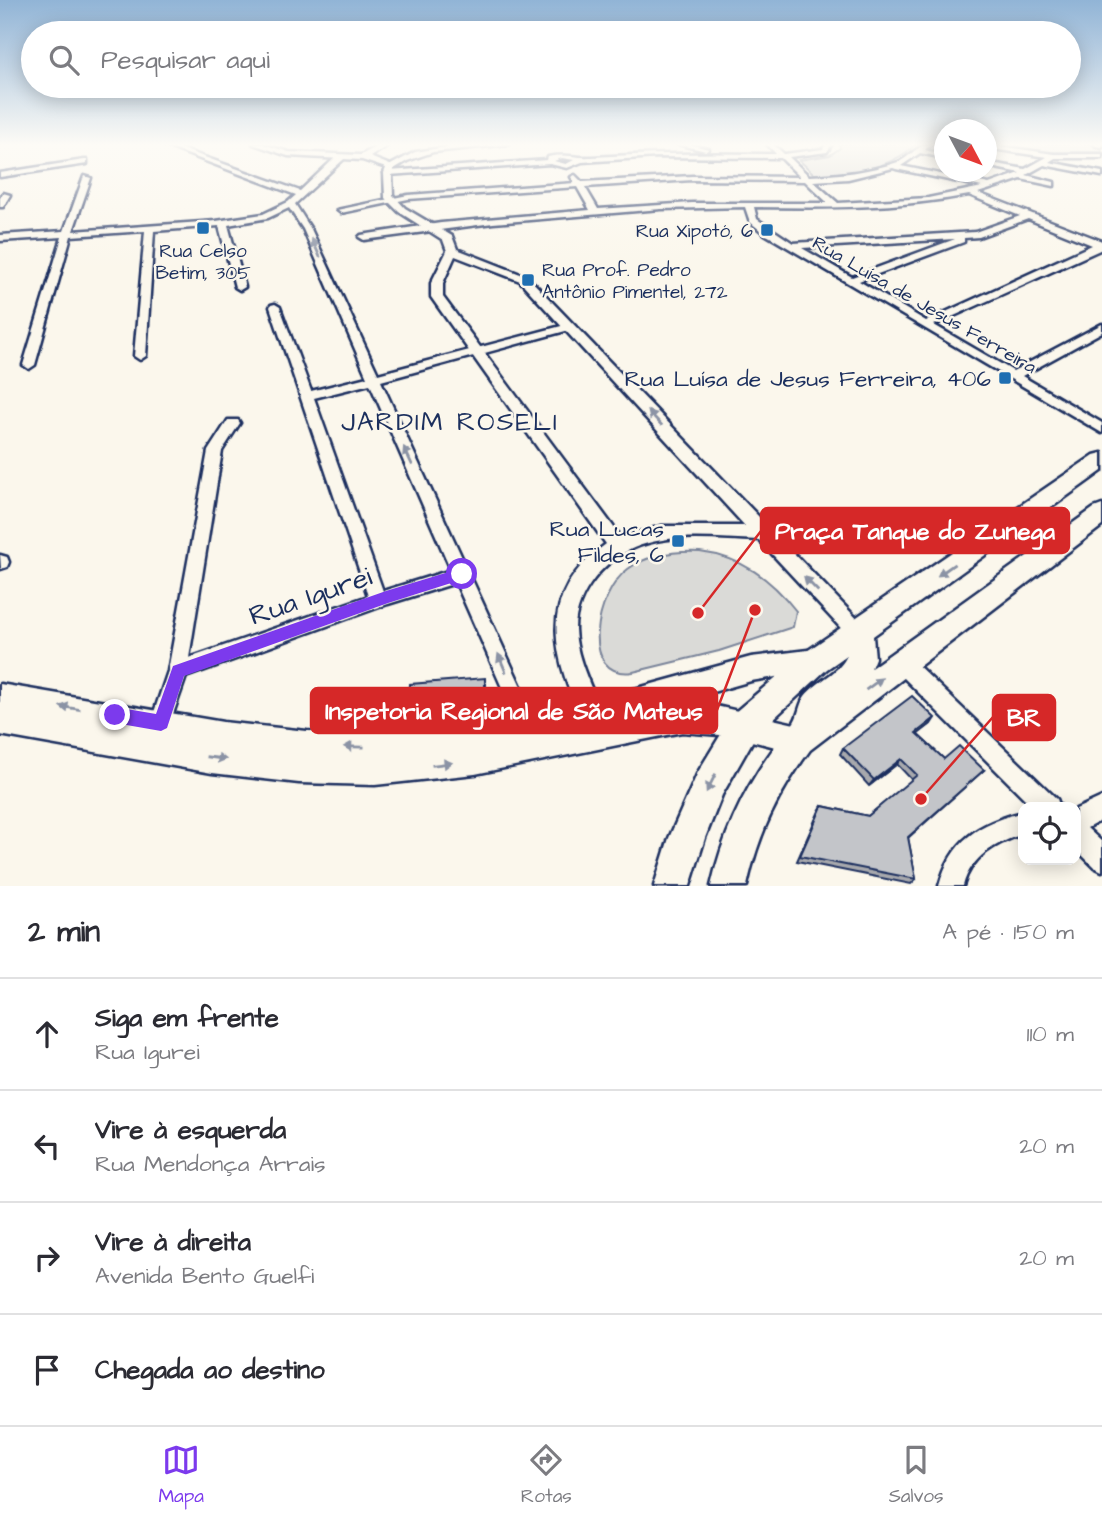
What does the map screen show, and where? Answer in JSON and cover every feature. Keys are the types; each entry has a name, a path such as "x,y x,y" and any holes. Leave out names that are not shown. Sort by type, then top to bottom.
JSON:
{"main road":[{"path":"672,886 687,838 710,784 746,724 817,660 1102,460"},
{"path":"729,886 741,837 760,796 777,766 803,736 1102,514"},
{"path":"803,736 814,708 859,666 864,657 858,633"},
{"path":"0,721 155,734 223,736 307,746 379,747 529,726 594,712 751,669 817,660"},
{"path":"0,697 155,734 212,758 299,768 375,770 475,759 594,712 693,716 803,736"}],"street":[{"path":"29,365 67,234 84,185"},
{"path":"263,185 296,199 372,379 529,726"},
{"path":"0,238 223,224 265,216 296,199 311,185"},
{"path":"388,185 387,193 391,200 402,210 448,238 449,259 437,283 437,297 616,544"},
{"path":"341,210 391,200 564,185"},
{"path":"581,185 596,212"},
{"path":"814,185 838,207"},
{"path":"364,237 430,225 693,205 838,207 900,202 990,186"},
{"path":"968,192 1027,218 1101,245"},
{"path":"0,205 6,195"},
{"path":"749,206 750,215 757,223 791,246"},
{"name":"Rua Luísa de Jesus Ferreira","path":"791,246 976,235 1027,218"},
{"path":"223,224 240,287"},
{"path":"140,356 150,229"},
{"path":"851,281 976,235"},
{"path":"926,325 1101,245"},
{"name":"Rua Luísa de Jesus Ferreira","path":"791,246 1102,429"},
{"path":"449,259 476,259 524,279 858,633"},
{"path":"275,307 378,600"},
{"path":"307,396 569,327"},
{"path":"1013,376 1102,327"},
{"path":"155,734 178,671 214,457 217,446 233,423"},
{"path":"594,712 571,662 565,628 570,598 591,564 616,544 636,535 762,533"},
{"name":"Rua Igurei","path":"178,671 378,600 462,574"},
{"path":"902,663 1044,802"},
{"path":"1081,818 1102,808"},
{"path":"951,886 965,853 984,837 1018,825"},
{"path":"1081,838 1102,859"}],"shaded area":[{"path":"700,552 742,564 766,580 796,611 793,627 719,651 633,672 616,671 605,663 599,649 598,632 607,596 617,581 628,569 653,557"}],"building":[{"path":"485,678 485,706 408,713 410,684"},
{"path":"912,696 935,718 916,733 944,759 959,746 984,770 908,837 916,879 800,856 822,806 868,816 917,775 901,759 874,780 843,748"}],"place":[{"name":"Rua Celso Betim, 305","path":"203,228"},
{"name":"Rua Xipotó, 6","path":"767,230"},
{"name":"Rua Prof. Pedro Antônio Pimentel, 272","path":"528,280"},
{"name":"Rua Luísa de Jesus Ferreira, 406","path":"1005,378"},
{"name":"Rua Lucas Fildes, 6","path":"678,541"},
{"name":"Inspetoria Regional de São Mateus","path":"755,610"},
{"name":"Praça Tanque do Zunega","path":"698,613"},
{"name":"BR","path":"921,799"}],"district":[{"name":"JARDIM ROSELI","path":"450,421"}],"route":[{"path":"115,715 161,723 178,671 386,597 462,574"}]}
